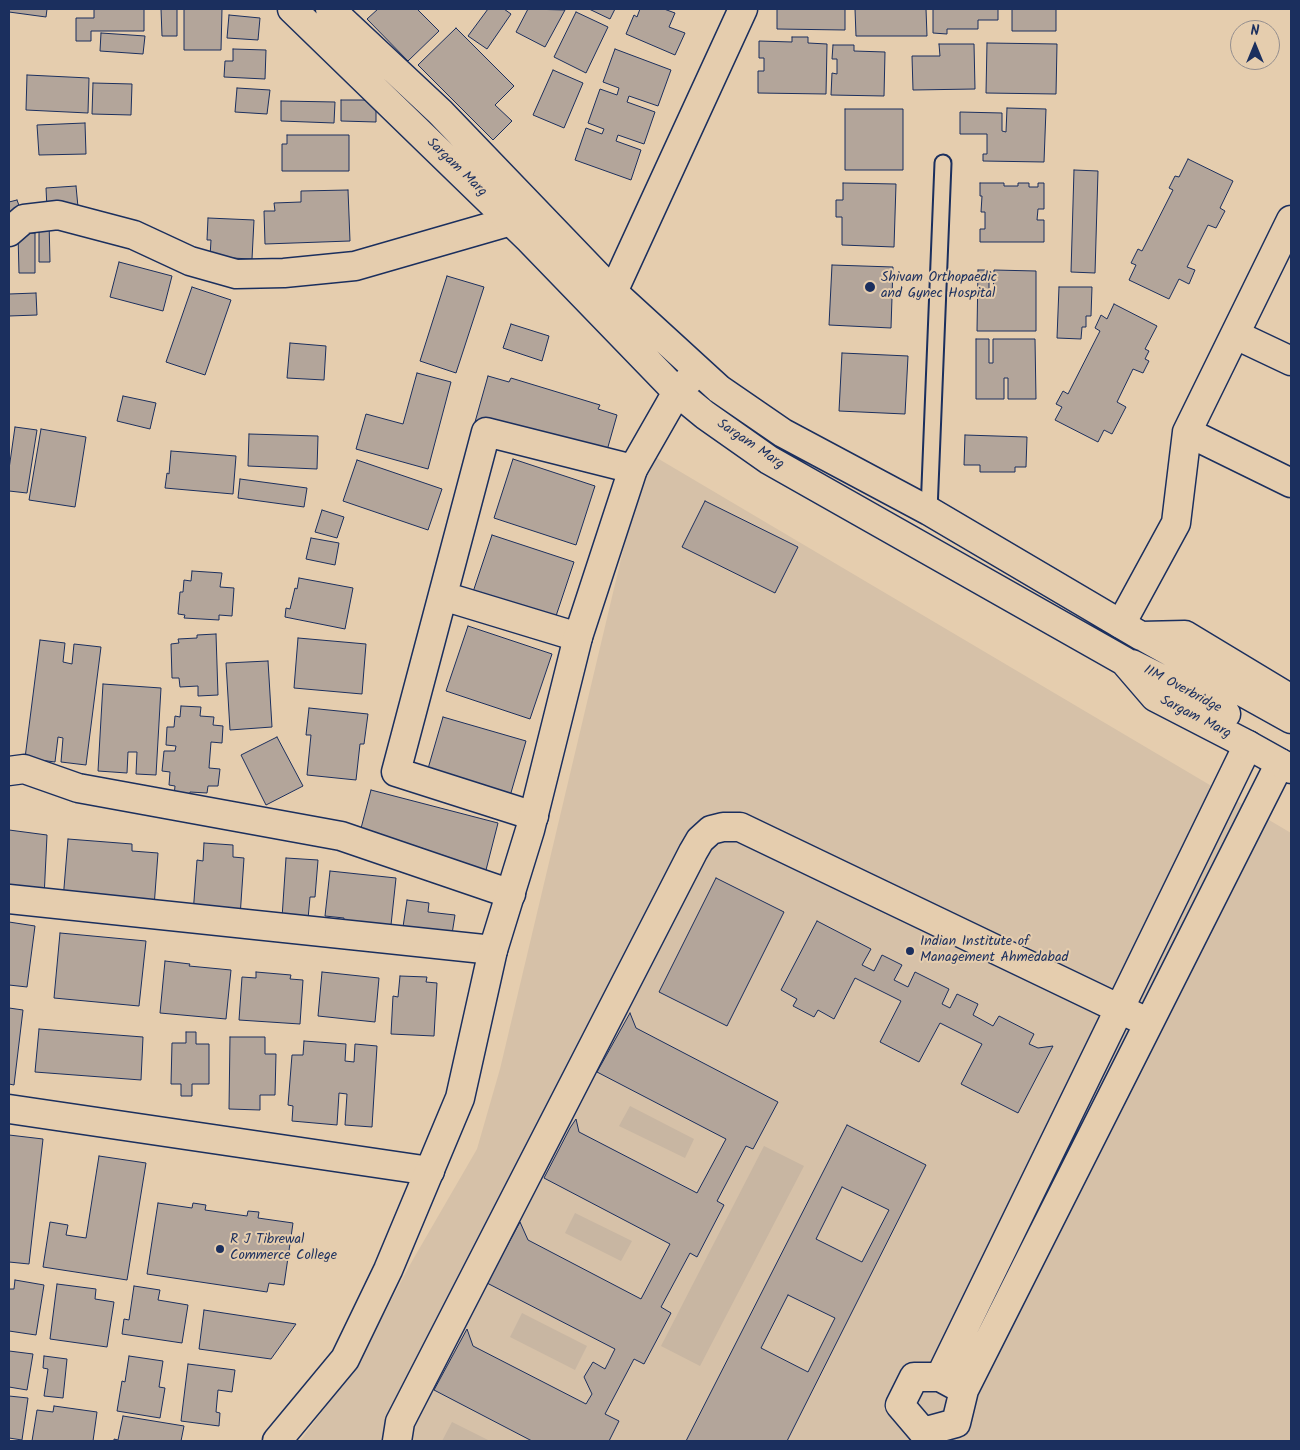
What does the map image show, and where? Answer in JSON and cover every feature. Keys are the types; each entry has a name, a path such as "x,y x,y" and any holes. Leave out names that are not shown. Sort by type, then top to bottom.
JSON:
{"street":[{"name":"Sargam Marg","path":"292,9 511,222 606,302 700,370 720,388 783,433 929,511 1131,630"},
{"name":"Sargam Marg","path":"330,9 440,112 606,302 676,392 705,415 769,460 1124,660 1154,697 1252,738 1288,761"},
{"path":"606,302 743,9"},
{"path":"9,232 24,219 58,215 134,235 190,261 236,274 284,273 355,266 511,222"},
{"path":"1291,220 1187,432 1176,523 1131,630 1185,635 1291,699"},
{"path":"1236,335 1291,361"},
{"path":"277,1441 346,1359 388,1270 460,1098 493,950 534,816 578,637 633,468 676,392 700,370"},
{"path":"534,816 396,772 486,432 633,468"},
{"path":"1187,432 1291,483"},
{"path":"443,596 578,637"},
{"name":"IIM Overbridge","path":"1131,630 1291,719"},
{"path":"1252,738 1120,1009 952,1383 1149,1024 1288,761"},
{"path":"9,771 24,769 78,788 341,836 511,894"},
{"path":"397,1441 400,1422 693,852 700,840 710,830 723,827 740,827 1149,1024"},
{"path":"9,899 493,950"},
{"path":"9,1109 430,1171"}],"lane":[{"path":"929,511 943,163"}],"shaded area":[{"name":"Indian Institute of Management Ahmedabad","path":"652,455 1291,833 1291,1441 300,1441 356,1366 411,1263 477,1149 500,1069 640,479"},
{"path":"630,1106 694,1139 685,1158 619,1126"},
{"path":"764,1146 804,1166 700,1366 661,1346"},
{"path":"575,1213 632,1241 621,1261 565,1233"},
{"path":"522,1313 587,1346 575,1370 510,1337"},
{"path":"452,1422 490,1441 442,1441"}],"building":[{"path":"9,9 47,9 46,17 9,12"},
{"path":"94,9 144,9 144,31 91,31 91,41 76,41 76,18 94,18"},
{"path":"161,9 177,9 177,36 162,36"},
{"path":"184,9 222,9 221,50 184,50"},
{"path":"378,9 417,9 439,31 408,61 367,19"},
{"path":"488,9 504,9 511,14 487,49 468,36"},
{"path":"528,9 565,10 545,47 516,32"},
{"path":"589,9 615,9 610,19"},
{"path":"640,9 664,9 675,13 669,27 685,33 675,55 626,34 634,15 637,17"},
{"path":"777,9 845,9 845,30 777,29"},
{"path":"855,9 926,9 927,36 856,36"},
{"path":"933,9 998,9 998,20 978,20 978,29 947,29 947,34 933,33"},
{"path":"1012,9 1056,9 1056,31 1012,31"},
{"path":"576,12 608,27 586,73 554,57"},
{"path":"229,15 260,18 258,40 227,38"},
{"path":"456,28 514,86 495,105 512,121 493,140 418,65"},
{"path":"101,33 145,36 143,54 100,51"},
{"path":"792,37 808,37 808,43 827,44 826,94 758,93 758,71 764,71 764,58 759,58 759,41 792,42"},
{"path":"987,43 1057,44 1056,94 986,93"},
{"path":"939,44 974,44 975,89 913,90 912,56 940,56"},
{"path":"833,45 854,45 854,51 885,52 884,96 831,95 832,73 837,74 837,59 832,59"},
{"path":"233,49 266,50 265,79 224,77 225,61 233,61"},
{"path":"615,49 671,70 658,106 629,96 627,102 655,112 644,144 618,135 616,141 641,150 631,180 575,160 586,128 602,134 604,129 588,123 600,89 617,95 619,88 603,82"},
{"path":"553,70 583,83 564,128 533,115"},
{"path":"27,75 89,78 88,113 26,110"},
{"path":"93,83 132,84 131,115 92,114"},
{"path":"237,88 270,90 267,114 235,112"},
{"path":"341,100 376,100 376,122 341,121"},
{"path":"281,101 335,102 334,123 281,121"},
{"path":"1007,108 1046,109 1044,162 983,161 983,154 987,154 987,134 960,134 960,112 1002,113 1002,131 1006,132"},
{"path":"845,109 903,109 903,170 845,170"},
{"path":"85,123 86,154 39,155 37,125"},
{"path":"287,135 349,135 349,171 282,171 282,144 287,144"},
{"path":"1188,159 1233,181 1220,208 1225,211 1216,228 1208,225 1187,267 1195,270 1189,284 1179,279 1169,299 1129,280 1136,265 1131,263 1138,249 1142,251 1173,190 1169,188 1175,176 1179,177"},
{"path":"1074,170 1098,171 1095,273 1071,272"},
{"path":"843,183 896,184 894,247 842,245 842,217 836,217 836,200 843,200"},
{"path":"980,183 1004,183 1004,186 1018,186 1018,183 1029,183 1029,187 1038,187 1038,183 1044,183 1044,209 1038,209 1037,220 1044,220 1044,242 980,242 980,229 985,229 985,212 981,212 982,196 980,196"},
{"path":"76,186 78,207 47,209 46,188"},
{"path":"348,190 350,241 265,244 264,211 275,211 274,203 301,202 301,191"},
{"path":"17,200 24,219 9,224 9,202"},
{"path":"208,218 254,220 252,259 210,257 211,240 207,240"},
{"path":"39,221 49,221 50,262 39,262"},
{"path":"35,233 35,273 19,273 18,234"},
{"path":"119,262 172,276 163,311 110,297"},
{"path":"832,265 893,267 891,328 829,325"},
{"path":"978,270 989,270 989,297 993,297 994,270 1036,271 1036,331 977,331"},
{"path":"447,276 484,287 456,373 420,361"},
{"path":"192,287 231,300 205,375 166,362"},
{"path":"1059,287 1092,287 1091,316 1086,316 1086,327 1082,327 1081,339 1057,338"},
{"path":"36,293 37,315 9,316 9,294"},
{"path":"1114,304 1157,326 1145,349 1149,351 1145,359 1149,361 1143,373 1133,369 1117,402 1126,407 1112,434 1104,430 1098,442 1055,420 1062,407 1056,404 1063,391 1068,394 1100,331 1095,328 1101,315 1107,319"},
{"path":"511,324 549,336 542,361 503,348"},
{"path":"976,339 989,339 989,363 993,363 993,339 1035,339 1036,399 1008,399 1008,378 1004,378 1004,399 976,399"},
{"path":"290,343 326,346 324,380 287,378"},
{"path":"842,353 908,356 905,414 839,411"},
{"path":"417,373 451,382 428,469 356,449 366,414 403,424"},
{"path":"488,376 509,382 511,378 600,405 598,409 617,415 604,461 475,422"},
{"path":"123,396 156,403 150,429 117,421"},
{"path":"15,427 37,430 27,493 9,491 9,469"},
{"path":"41,429 86,437 75,507 29,500"},
{"path":"249,434 318,436 317,469 248,466"},
{"path":"965,435 1027,437 1026,467 1015,467 1015,472 980,472 980,465 964,465"},
{"path":"171,451 236,456 233,494 165,488 167,473 169,474"},
{"path":"513,459 595,486 576,545 494,518"},
{"path":"357,460 442,489 428,530 343,501"},
{"path":"240,479 307,488 304,507 238,498"},
{"path":"705,501 798,547 775,593 682,547"},
{"path":"322,510 344,517 337,538 315,532"},
{"path":"492,535 574,562 554,622 472,595"},
{"path":"311,538 339,543 335,565 306,559"},
{"path":"192,571 222,573 220,587 234,588 232,616 219,615 219,620 184,618 185,615 178,614 180,592 183,592 184,580 191,581"},
{"path":"299,578 353,588 345,629 285,617 286,608 290,609"},
{"path":"468,626 552,654 530,719 446,691"},
{"path":"216,634 218,695 198,696 198,686 180,687 179,678 172,678 171,644 179,643 178,639"},
{"path":"298,638 366,644 362,694 294,688"},
{"path":"40,640 65,643 63,662 72,664 74,644 101,647 86,765 61,762 63,738 58,737 55,762 25,758"},
{"path":"268,661 272,727 230,730 226,663"},
{"path":"103,684 161,688 156,775 136,774 137,752 128,752 127,773 98,771"},
{"path":"181,706 201,707 200,716 214,717 213,725 223,726 222,743 211,742 209,768 220,769 218,786 208,786 207,793 190,792 189,797 174,796 175,786 169,785 170,772 162,771 164,751 175,751 176,746 166,745 167,727 174,727 175,716 180,717"},
{"path":"309,708 368,714 364,744 360,744 356,780 307,775 311,735 306,735"},
{"path":"443,717 526,741 508,803 425,779"},
{"path":"277,737 303,786 266,805 241,755"},
{"path":"371,790 498,823 486,870 359,836"},
{"path":"9,830 47,835 44,898 9,894"},
{"path":"68,839 132,844 132,851 158,853 154,907 63,900"},
{"path":"204,843 233,845 233,857 244,858 240,917 193,914 197,860 203,861"},
{"path":"286,858 318,860 315,897 310,897 308,919 282,918"},
{"path":"330,871 396,878 391,925 378,924 377,932 343,928 344,918 325,916"},
{"path":"716,878 784,912 727,1026 659,992"},
{"path":"407,900 429,903 428,912 455,915 452,934 403,927"},
{"path":"817,921 871,949 862,965 874,971 882,955 902,965 894,980 908,987 915,972 949,989 942,1004 950,1008 957,994 978,1004 973,1015 993,1026 999,1016 1034,1034 1029,1044 1038,1048 1053,1046 1018,1113 961,1084 982,1044 940,1023 919,1062 880,1042 901,1001 855,978 834,1019 818,1010 814,1017 793,1006 797,999 781,990"},
{"path":"9,922 35,926 27,987 9,985"},
{"path":"60,933 146,941 139,1006 54,998"},
{"path":"165,961 190,964 189,966 231,970 226,1019 160,1013"},
{"path":"256,972 291,975 290,979 303,980 300,1024 239,1020 242,977 256,978"},
{"path":"322,972 379,978 375,1022 318,1016"},
{"path":"400,976 427,977 426,982 437,983 434,1036 391,1034 393,996 398,997"},
{"path":"9,1008 23,1010 14,1085 9,1084"},
{"path":"630,1013 636,1028 778,1102 753,1149 746,1146 717,1201 724,1205 697,1257 690,1253 661,1307 671,1313 644,1364 634,1359 605,1414 619,1421 609,1441 532,1441 434,1390 467,1329 473,1346 586,1404 592,1394 584,1377 593,1362 605,1369 615,1349 487,1283 520,1222 528,1240 641,1299 670,1244 544,1178 570,1128 576,1119 579,1132 697,1193 726,1139 597,1072"},
{"path":"39,1029 143,1037 141,1080 35,1072"},
{"path":"186,1032 196,1032 196,1044 209,1044 209,1084 192,1084 192,1096 181,1096 181,1084 171,1084 172,1043 186,1043"},
{"path":"230,1037 265,1037 265,1054 276,1054 275,1095 260,1095 260,1110 229,1109"},
{"path":"304,1041 346,1044 345,1061 354,1062 355,1044 377,1046 372,1127 345,1125 347,1094 339,1093 337,1125 292,1121 293,1106 288,1105 292,1055 303,1055"},
{"path":"847,1125 926,1165 787,1441 686,1441","holes":["842,1187 889,1210 862,1262 816,1239","788,1295 835,1318 808,1372 761,1348"]},
{"path":"9,1135 43,1139 29,1264 9,1262"},
{"path":"99,1156 146,1163 127,1280 43,1267 50,1222 68,1225 66,1235 86,1238"},
{"name":"R J Tibrewal Commerce College","path":"158,1203 192,1208 193,1203 206,1205 205,1210 247,1216 248,1211 259,1212 258,1218 293,1223 284,1285 269,1283 267,1292 147,1274"},
{"path":"15,1280 44,1285 36,1335 9,1331 9,1289 14,1289"},
{"path":"57,1284 96,1289 95,1299 114,1302 107,1347 50,1339"},
{"path":"134,1286 160,1290 158,1300 188,1305 182,1343 122,1334 124,1319 129,1320"},
{"path":"204,1310 296,1324 271,1359 199,1349"},
{"path":"9,1351 33,1354 27,1390 9,1387"},
{"path":"44,1356 67,1359 63,1398 44,1396 48,1369 43,1368"},
{"path":"129,1356 163,1361 159,1387 165,1388 160,1418 117,1411 122,1381 125,1382"},
{"path":"188,1364 235,1370 232,1392 218,1390 216,1412 220,1413 219,1426 181,1421"},
{"path":"9,1396 28,1398 22,1440 9,1438"},
{"path":"54,1406 97,1412 93,1441 32,1441 37,1410 53,1412"},
{"path":"123,1416 184,1426 181,1441 114,1441 114,1439 118,1440"}],"place":[{"name":"Shivam Orthopaedic and Gynec Hospital","path":"870,287"},
{"name":"Indian Institute of Management Ahmedabad","path":"910,951"},
{"name":"R J Tibrewal Commerce College","path":"220,1249"}]}
